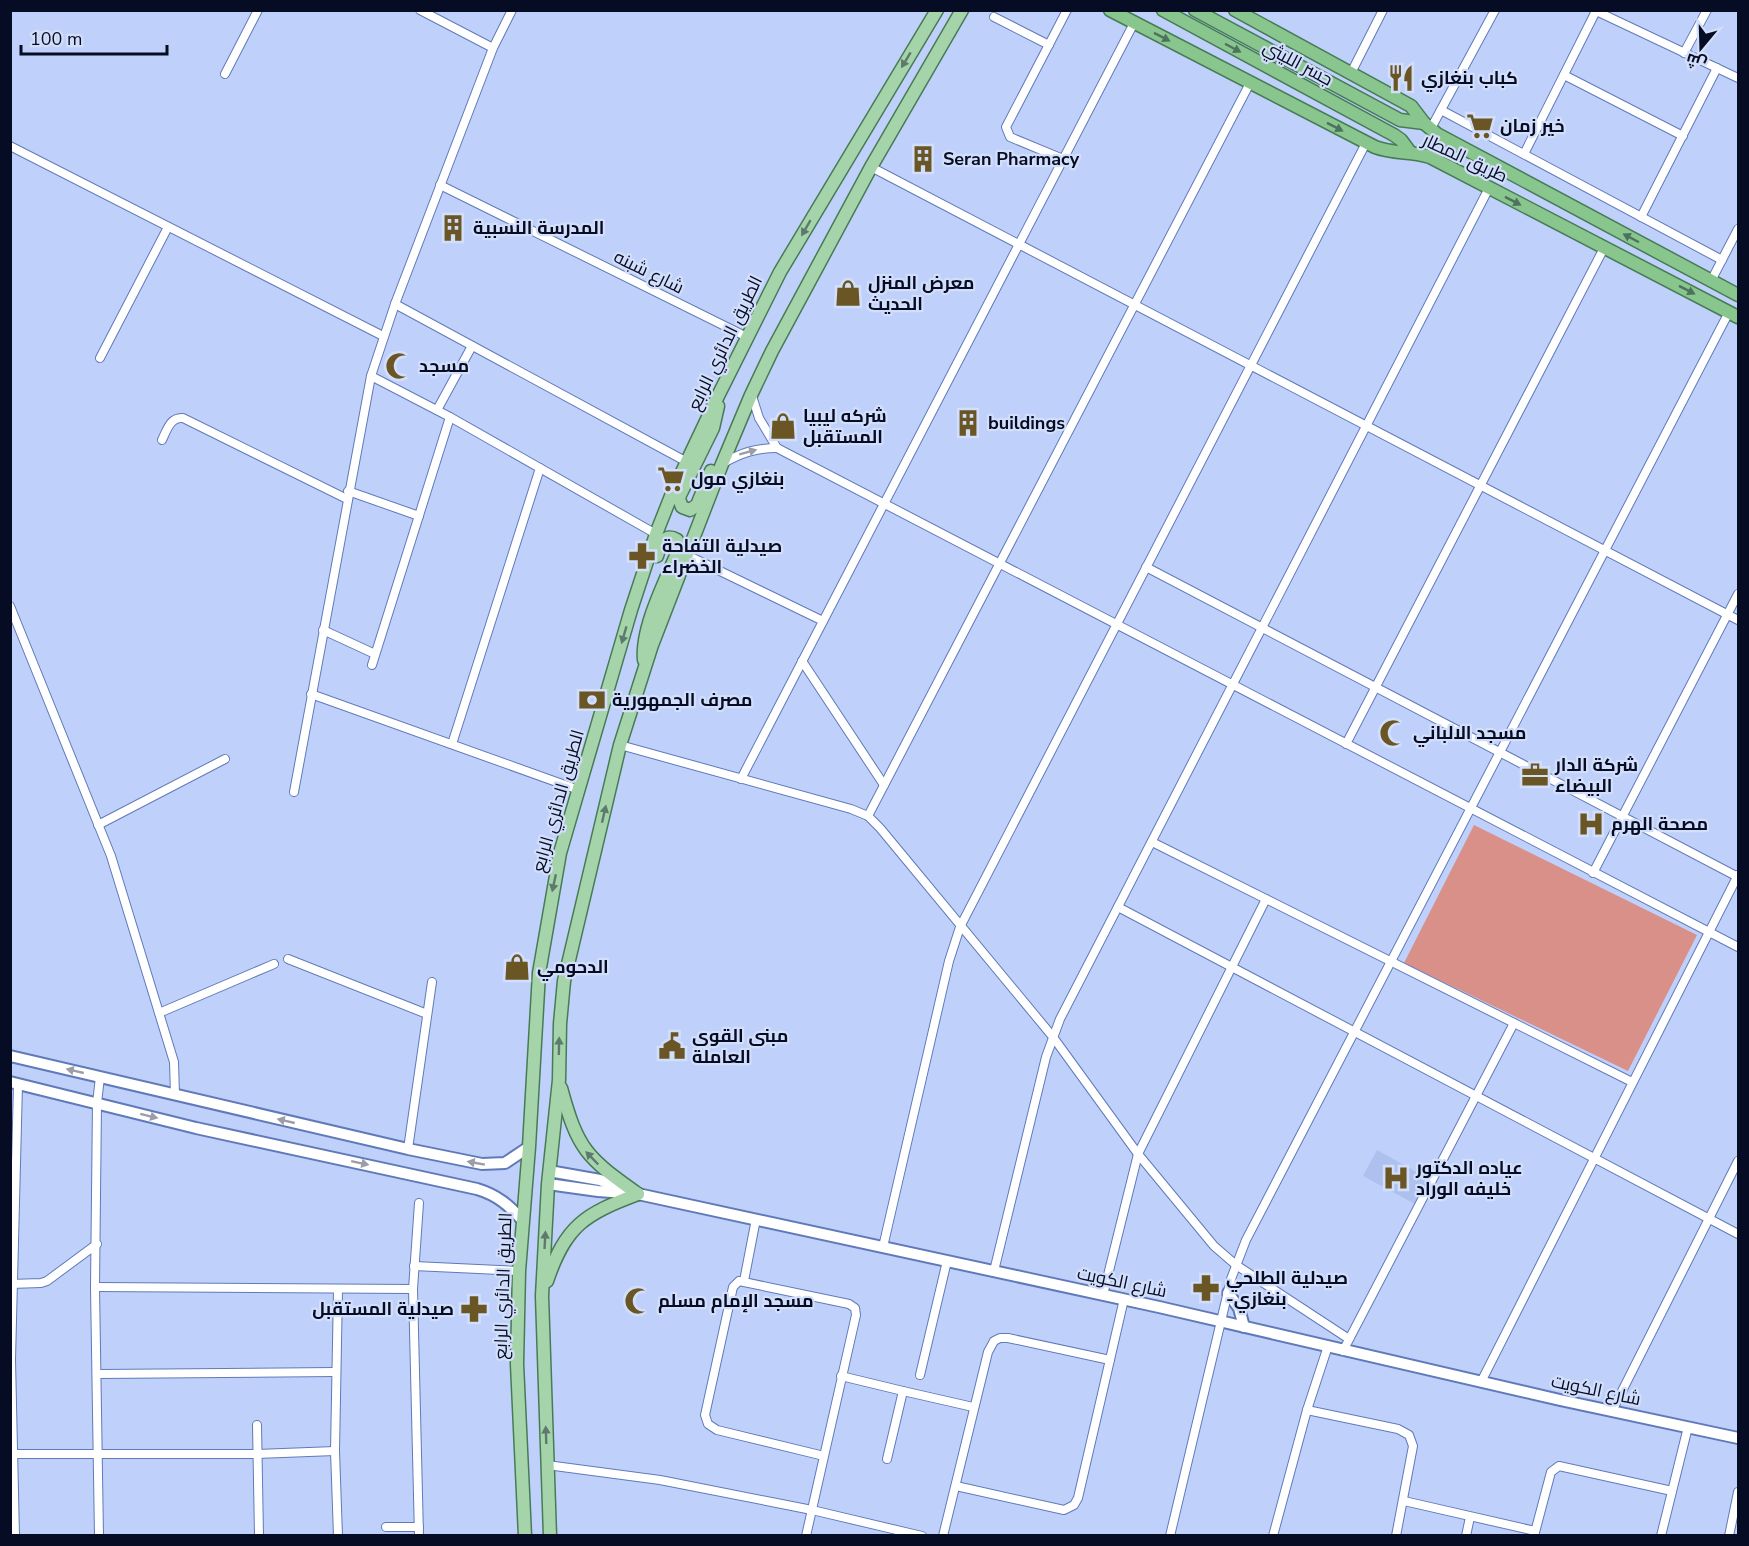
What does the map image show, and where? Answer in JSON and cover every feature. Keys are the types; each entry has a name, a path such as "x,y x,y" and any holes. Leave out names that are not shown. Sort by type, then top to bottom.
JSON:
{"highway":[{"name":"طريق المطار","path":"1110,10 1366,143 1383,150 1410,152 1430,158 1734,315"},
{"name":"جسر الليثي","path":"1163,10 1394,135 1410,152"},
{"name":"جسر الليثي","path":"1196,10 1400,120 1427,126"},
{"name":"طريق المطار","path":"1235,10 1411,106 1427,126 1738,296"}],"main road":[{"name":"الطريق الدائري الرابع","path":"525,1536 518,1364 519,1271 529,1147 538,973 560,853 633,604 656,534 687,462 786,262 937,10"},
{"path":"550,1536 542,1296 549,1171 559,1080 560,1024 564,981 620,745 645,667 722,464 772,351 871,167 962,10"},
{"path":"718,396 713,428 680,495 681,507 690,510 697,505 727,431 741,421"},
{"path":"633,604 644,592 663,541 670,537 674,538 680,548 646,629 643,650 645,667"},
{"path":"10,1056 408,1149 495,1165 505,1164 529,1147"},
{"path":"559,1080 573,1130 584,1149 608,1173 638,1194"},
{"path":"14,1083 196,1128 477,1189 500,1198 523,1221"},
{"name":"شارع الكويت","path":"549,1171 600,1180 638,1194"},
{"name":"شارع الكويت","path":"548,1184 638,1194 756,1219 1124,1299 1343,1351 1738,1438"},
{"path":"542,1296 558,1252 571,1231 590,1215 638,1194"},
{"path":"1228,1293 1239,1308 1244,1327"}],"street":[{"path":"225,74 258,10"},
{"path":"420,10 493,48"},
{"path":"294,792 370,376 395,304 493,48 512,10"},
{"path":"1063,159 1010,137 1006,127 1067,10"},
{"path":"1351,73 1383,10"},
{"path":"1427,126 1441,110 1495,10"},
{"path":"1684,53 1707,10"},
{"path":"1524,154 1595,11 1738,78"},
{"path":"994,17 1049,45"},
{"path":"741,778 1134,22"},
{"path":"1641,217 1717,68"},
{"path":"1564,75 1683,136"},
{"path":"868,816 1250,83"},
{"path":"1441,110 1722,260"},
{"path":"883,1247 949,961 960,927 1366,143"},
{"path":"10,146 383,336"},
{"path":"871,167 1738,620"},
{"name":"شارع شبنه","path":"441,185 747,338"},
{"path":"994,1271 1053,1037 1489,188"},
{"path":"100,358 168,227"},
{"path":"1711,281 1738,229"},
{"path":"1346,744 1604,248"},
{"path":"395,304 687,462"},
{"path":"1170,1536 1228,1293 1246,1240 1605,551 1734,315"},
{"path":"437,410 472,346"},
{"path":"370,376 450,417 656,534"},
{"path":"752,395 759,418 777,448"},
{"path":"162,440 172,422 178,417 183,418 348,495 419,516"},
{"path":"372,665 450,417"},
{"path":"722,464 740,454 777,448 1738,947"},
{"path":"452,744 540,468"},
{"path":"687,555 823,621"},
{"path":"1146,567 1738,876 1481,1382"},
{"path":"1593,873 1738,594"},
{"path":"10,606 120,885 174,1062 175,1095"},
{"path":"323,630 375,654"},
{"path":"802,661 884,785"},
{"path":"311,694 579,790"},
{"path":"620,745 851,809 868,816 1053,1037 1138,1154 1214,1246 1236,1265 1349,1339"},
{"path":"98,825 225,759"},
{"path":"1152,842 1632,1082"},
{"path":"1103,1295 1138,1154 1266,898"},
{"path":"1118,907 1738,1234"},
{"path":"288,959 427,1014"},
{"path":"159,1013 274,964"},
{"path":"408,1149 432,982"},
{"path":"1343,1351 1514,1023"},
{"path":"99,1536 95,1287 97,1103 100,1077"},
{"path":"13,1534 14,1454 11,1360 14,1083"},
{"path":"1612,1411 1738,1161"},
{"path":"386,1527 419,1531 413,1289 419,1203"},
{"path":"744,1281 756,1219"},
{"path":"12,1284 47,1281 97,1244"},
{"path":"920,1375 947,1261"},
{"path":"414,1266 519,1271"},
{"path":"806,1536 856,1315 855,1308 849,1304 739,1281 733,1287 705,1415 706,1421 717,1430 824,1456"},
{"path":"95,1287 413,1289"},
{"path":"338,1289 335,1372 338,1536"},
{"path":"956,1486 1064,1510 1074,1505 1078,1498 1124,1299"},
{"path":"943,1536 973,1407 988,1352 994,1341 1000,1338 1110,1360"},
{"path":"1273,1536 1307,1410 1328,1346"},
{"path":"98,1374 335,1372"},
{"path":"841,1376 973,1407"},
{"path":"887,1459 903,1391"},
{"path":"1307,1410 1398,1429 1409,1435 1413,1446 1396,1536"},
{"path":"257,1425 259,1536"},
{"path":"1661,1536 1688,1427"},
{"path":"14,1454 257,1454 335,1451"},
{"path":"547,1465 660,1480 812,1510 922,1536"},
{"path":"1404,1501 1534,1533 1551,1472 1559,1466 1672,1491"},
{"path":"1729,1536 1738,1492"},
{"path":"1466,1536 1470,1516"}],"shaded area":[{"path":"1474,825 1697,935 1628,1071 1404,963"},
{"name":"عياده الدكتور خليفه الوراد","path":"1377,1150 1429,1179 1415,1204 1363,1176"}],"place":[{"name":"كباب بنغازي","path":"1401,78"},
{"name":"خير زمان","path":"1480,126"},
{"name":"Seran Pharmacy","path":"923,159"},
{"name":"المدرسة النسبية","path":"453,228"},
{"name":"معرض المنزل الحديث","path":"848,293"},
{"name":"مسجد","path":"399,366"},
{"name":"buildings","path":"968,423"},
{"name":"شركه ليبيا المستقبل","path":"783,426"},
{"name":"بنغازي مول","path":"671,479"},
{"name":"صيدلية التفاحة الخضراء","path":"642,556"},
{"name":"مصرف الجمهورية","path":"592,700"},
{"name":"مسجد الالباني","path":"1393,733"},
{"name":"شركة الدار البيضاء","path":"1535,775"},
{"name":"مصحة الهرم","path":"1591,824"},
{"name":"الدحومي","path":"517,967"},
{"name":"مبنى القوى العاملة","path":"672,1046"},
{"name":"عياده الدكتور خليفه الوراد","path":"1396,1178"},
{"name":"صيدلية الطلحي -بنغازي","path":"1206,1288"},
{"name":"مسجد الإمام مسلم","path":"638,1301"},
{"name":"صيدلية المستقبل","path":"474,1309"}]}
